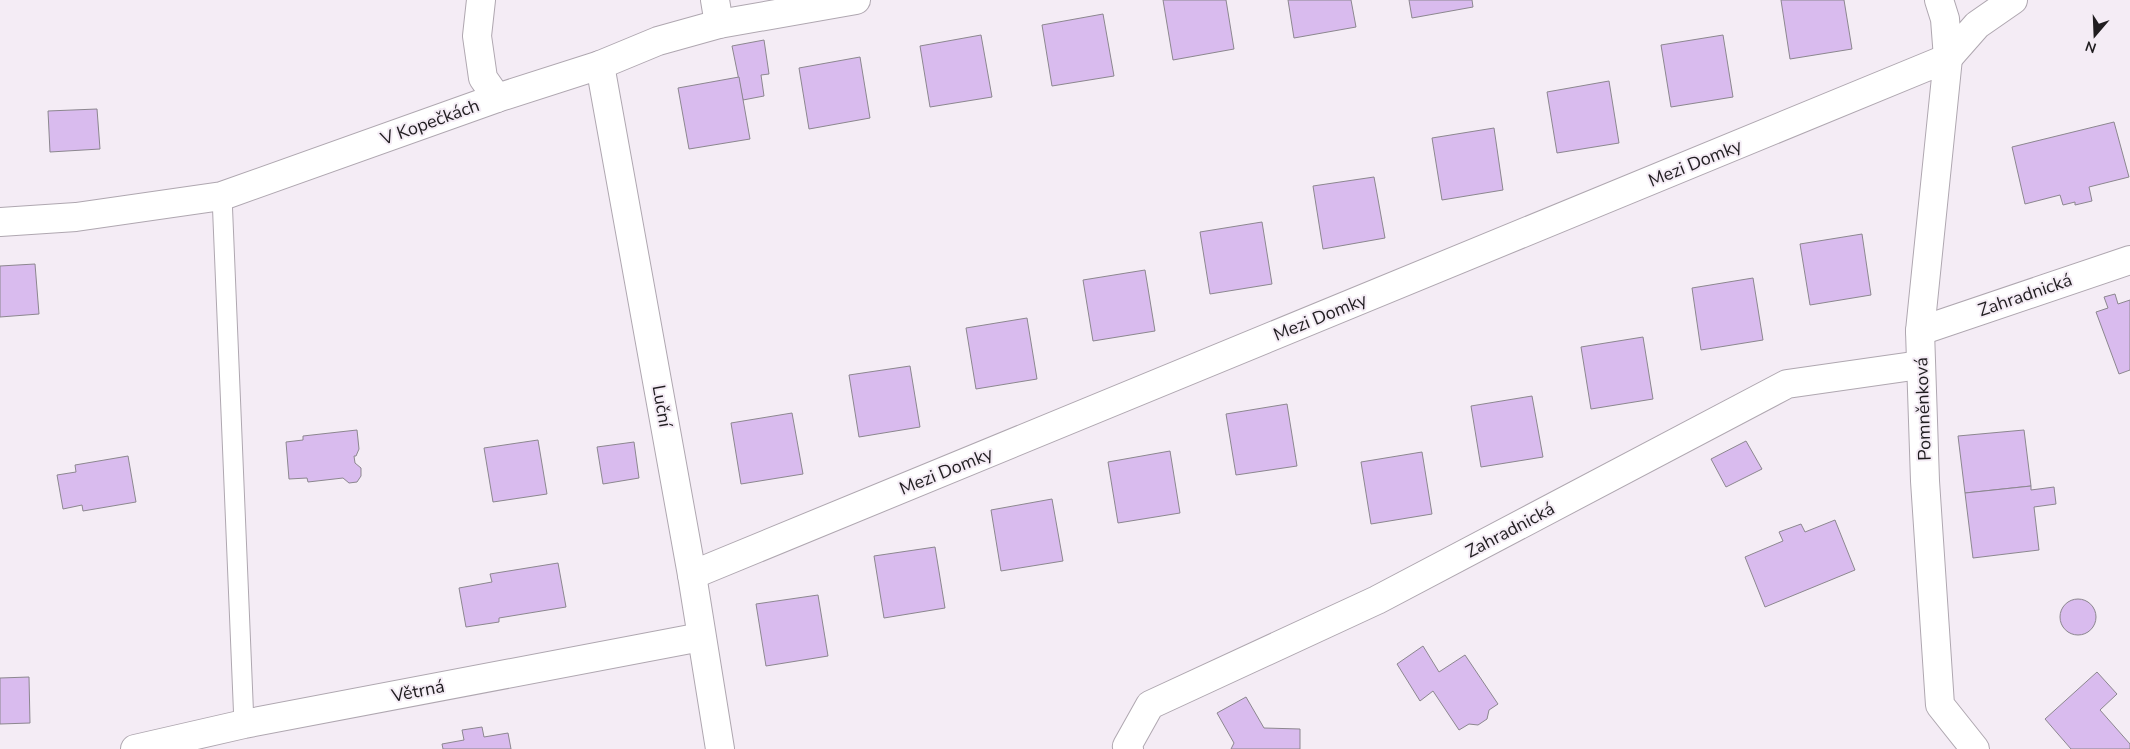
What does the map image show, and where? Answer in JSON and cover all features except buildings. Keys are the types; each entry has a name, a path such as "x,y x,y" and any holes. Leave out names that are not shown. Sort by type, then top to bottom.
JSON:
{"street":[{"path":"481,0 477,36 483,78 497,98"},
{"name":"V Kopečkách","path":"0,222 76,217 222,196 497,98 600,64 658,41 717,12 856,0"},
{"path":"1939,0 1945,19 1948,58"},
{"path":"1948,58 1977,25 2013,0"},
{"name":"Pomněnková","path":"1948,58 1920,331 1920,365 1925,481 1940,705 1975,749"},
{"name":"Mezi Domky","path":"692,575 1948,58"},
{"name":"Luční","path":"600,64 692,575 720,749"},
{"name":"Zahradnická","path":"1920,331 2130,260"},
{"name":"Zahradnická","path":"1128,747 1150,705 1377,600 1787,384 1920,365"},
{"name":"Větrná","path":"135,749 244,724 701,637"}],"lane":[{"path":"222,196 244,724"}]}
